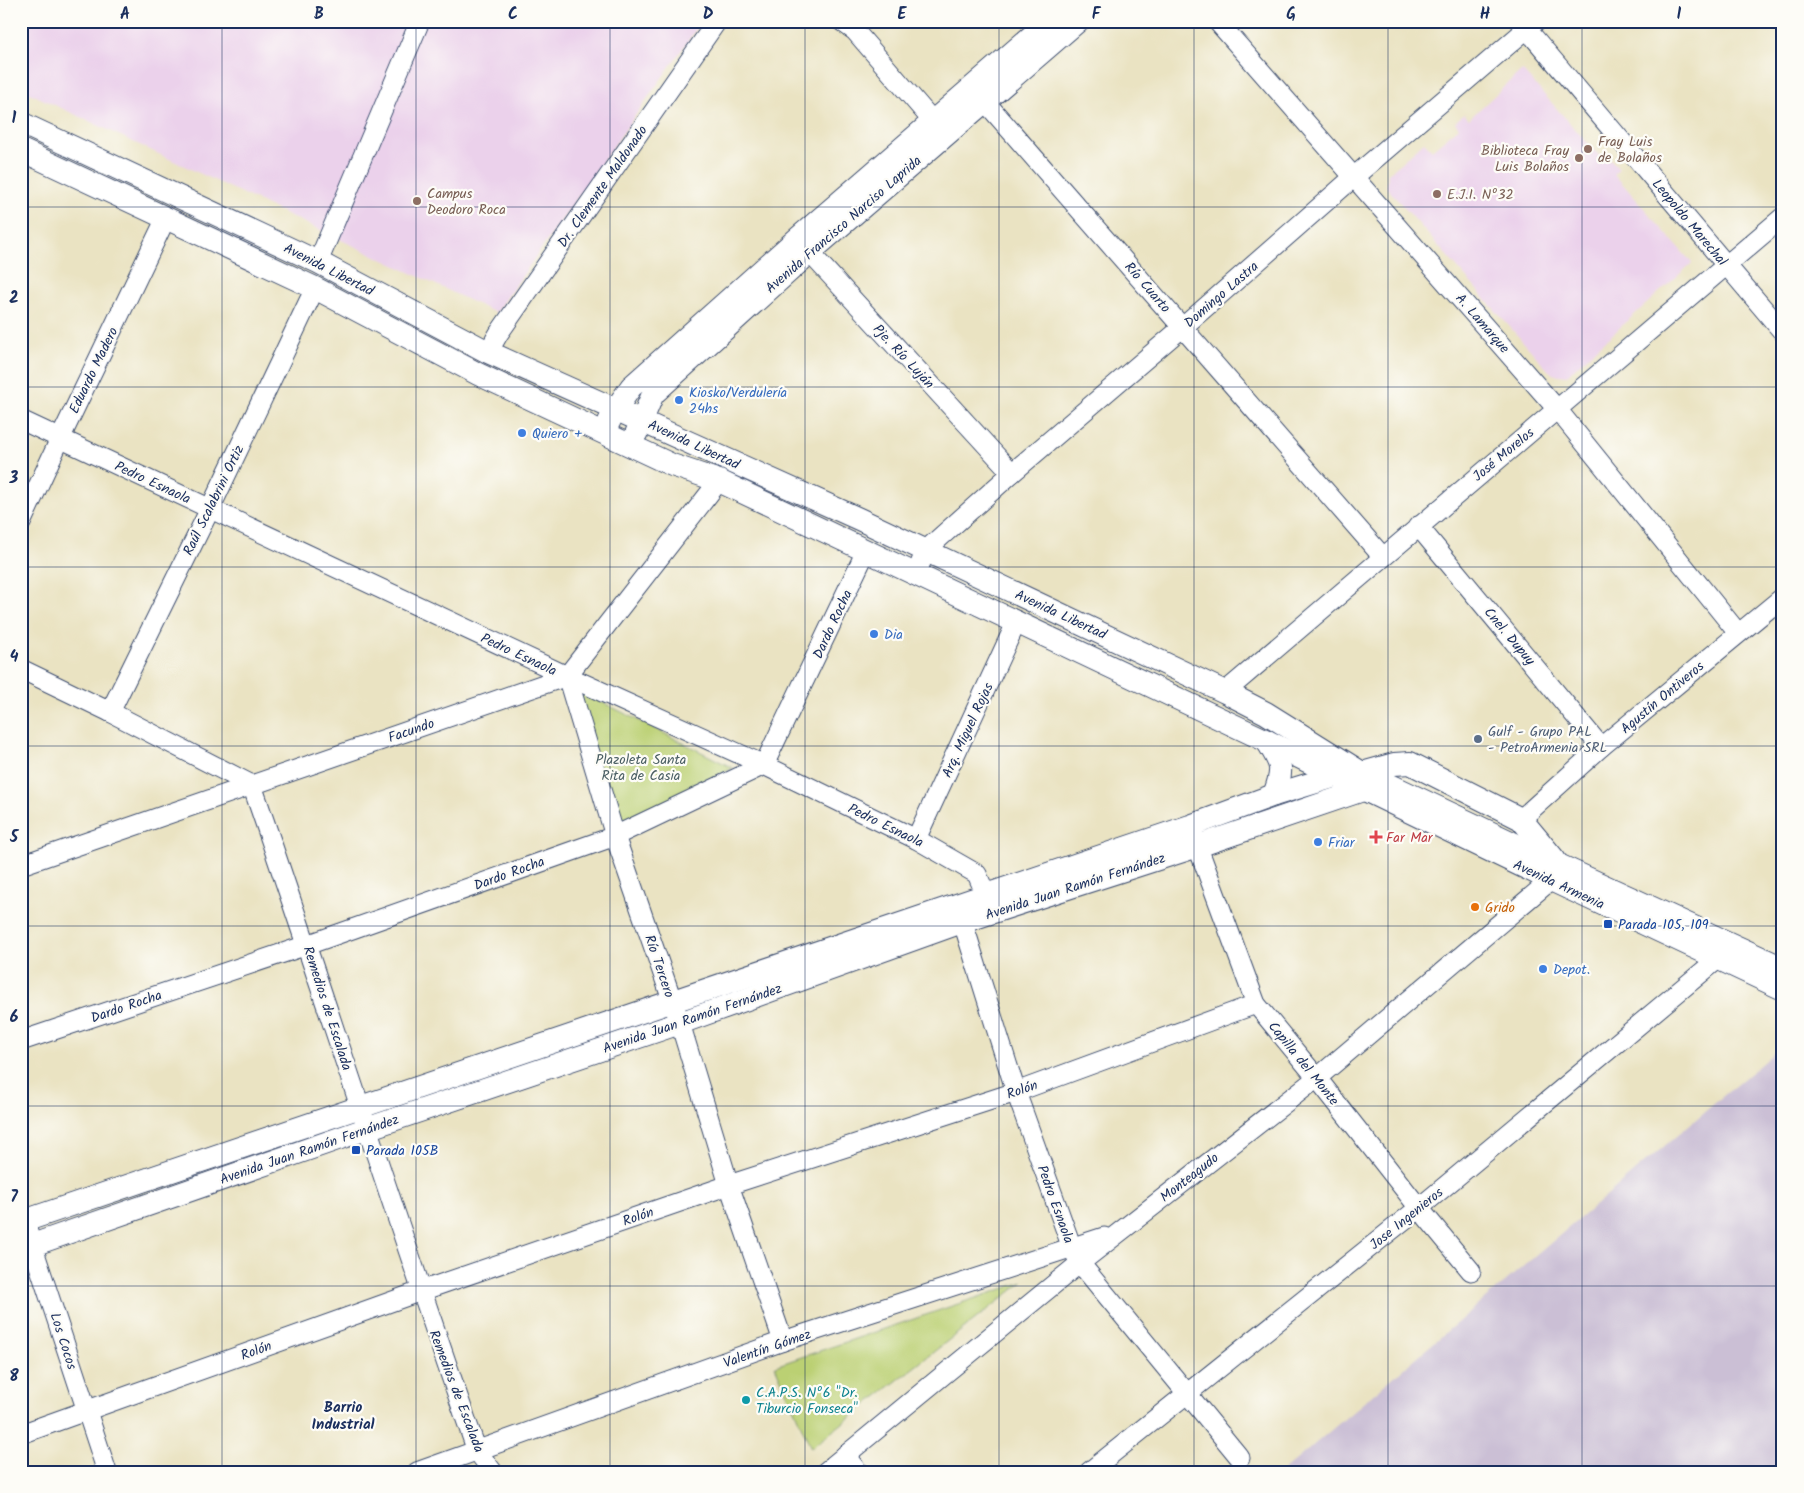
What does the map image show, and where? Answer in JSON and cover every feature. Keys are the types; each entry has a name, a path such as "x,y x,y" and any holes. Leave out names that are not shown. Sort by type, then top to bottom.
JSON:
{"main road":[{"name":"Avenida Francisco Narciso Laprida","path":"604,432 614,410 631,388 803,246 978,94 1049,21"},
{"name":"Avenida Francisco Narciso Laprida","path":"978,94 1078,21"},
{"name":"Avenida Libertad","path":"21,123 318,262 488,352 926,550 1224,692 1266,713 1363,782"},
{"name":"Avenida Libertad","path":"21,150 315,288 478,374 604,432 672,466 719,481 1017,621 1336,776 1363,782"},
{"name":"Avenida Francisco Narciso Laprida","path":"631,445 653,394 803,246"},
{"path":"1267,741 1277,757 1281,768 1274,795"},
{"name":"Avenida Juan Ramón Fernández","path":"22,1218 673,1002 989,904 1363,782 1394,764 1410,764 1521,819"},
{"name":"Avenida Juan Ramón Fernández","path":"1194,836 1274,795 1336,776"},
{"name":"Avenida Armenia","path":"1363,782 1556,873 1718,958 1783,989"},
{"path":"1521,819 1556,873"},
{"name":"Avenida Armenia","path":"1556,873 1783,968"},
{"name":"Avenida Juan Ramón Fernández","path":"27,1247 368,1128 680,1023 960,913"}],"street":[{"path":"318,262 420,21"},
{"name":"Dr. Clemente Maldonado","path":"488,352 717,21"},
{"name":"A. Lamarque","path":"1217,21 1557,408 1738,633"},
{"name":"Domingo Lastra","path":"916,574 926,550 1527,24"},
{"name":"Leopoldo Marechal","path":"1527,24 1783,332"},
{"path":"853,25 939,128"},
{"name":"Río Cuarto","path":"978,94 1382,556"},
{"name":"José Morelos","path":"1224,692 1783,217"},
{"name":"Eduardo Madero","path":"21,523 166,218"},
{"name":"Pje. Río Luján","path":"803,246 1012,473"},
{"name":"Raúl Scalabrini Ortiz","path":"110,712 210,509 315,288"},
{"name":"Pedro Esnaola","path":"21,420 567,676 764,765 916,839 977,874 989,904"},
{"path":"567,676 719,481"},
{"name":"Cnel. Dupuy","path":"1418,526 1601,747"},
{"name":"Dardo Rocha","path":"21,1041 307,945 615,836 764,765 866,551"},
{"name":"Agustín Ontiveros","path":"1521,819 1601,747 1783,597"},
{"name":"Arq. Miguel Rojas","path":"916,839 1017,621"},
{"path":"21,669 110,712 252,785"},
{"name":"Facundo","path":"21,865 567,676"},
{"name":"Río Tercero","path":"567,676 615,836 680,1023 730,1185 783,1341"},
{"name":"Remedios de Escalada","path":"252,785 361,1106 420,1291 477,1451 493,1472"},
{"name":"Capilla del Monte","path":"1194,836 1256,1004 1471,1271"},
{"name":"Monteagudo","path":"825,1472 1076,1256 1119,1232 1317,1078 1556,873"},
{"name":"Pedro Esnaola","path":"960,913 1016,1092 1076,1256 1240,1458"},
{"name":"Jose Ingenieros","path":"1089,1472 1419,1208 1718,958"},
{"name":"Rolón","path":"21,1434 420,1291 730,1185 1016,1092 1256,1004"},
{"name":"Los Cocos","path":"22,1218 27,1247 87,1411 107,1472"},
{"name":"Valentín Gómez","path":"417,1472 783,1341 1076,1256"},
{"path":"845,1455 858,1472"}],"shaded area":[{"name":"Campus Deodoro Roca","path":"21,21 702,21 496,313 21,89"},
{"path":"1522,70 1602,159 1607,156 1619,168 1614,174 1692,263 1566,376 1553,374 1548,370 1387,188 1388,174 1424,142 1432,150 1459,127 1455,122 1464,114 1469,119"},
{"path":"1783,1045 1783,1472 1282,1472"}],"green space":[{"name":"Plazoleta Santa Rita de Casia","path":"576,689 733,768 617,827"},
{"path":"1023,1282 811,1448 775,1366"}],"place":[{"name":"Fray Luis de Bolaños","path":"1588,149"},
{"name":"Biblioteca Fray Luis Bolaños","path":"1579,158"},
{"name":"E.J.I. Nº32","path":"1437,194"},
{"name":"Campus Deodoro Roca","path":"417,201"},
{"name":"Kiosko/Verdulería 24hs","path":"679,400"},
{"name":"Quiero +","path":"522,433"},
{"name":"Dia","path":"874,634"},
{"name":"Gulf - Grupo PAL - PetroArmenia SRL","path":"1478,739"},
{"name":"Far Mar","path":"1376,837"},
{"name":"Friar","path":"1318,842"},
{"name":"Grido","path":"1475,907"},
{"name":"Parada 105, 109","path":"1608,924"},
{"name":"Depot.","path":"1543,969"},
{"name":"Parada 105B","path":"356,1150"},
{"name":"C.A.P.S. Nº6 \"Dr. Tiburcio Fonseca\"","path":"746,1400"}],"district":[{"name":"Barrio Industrial","path":"343,1416"}]}
